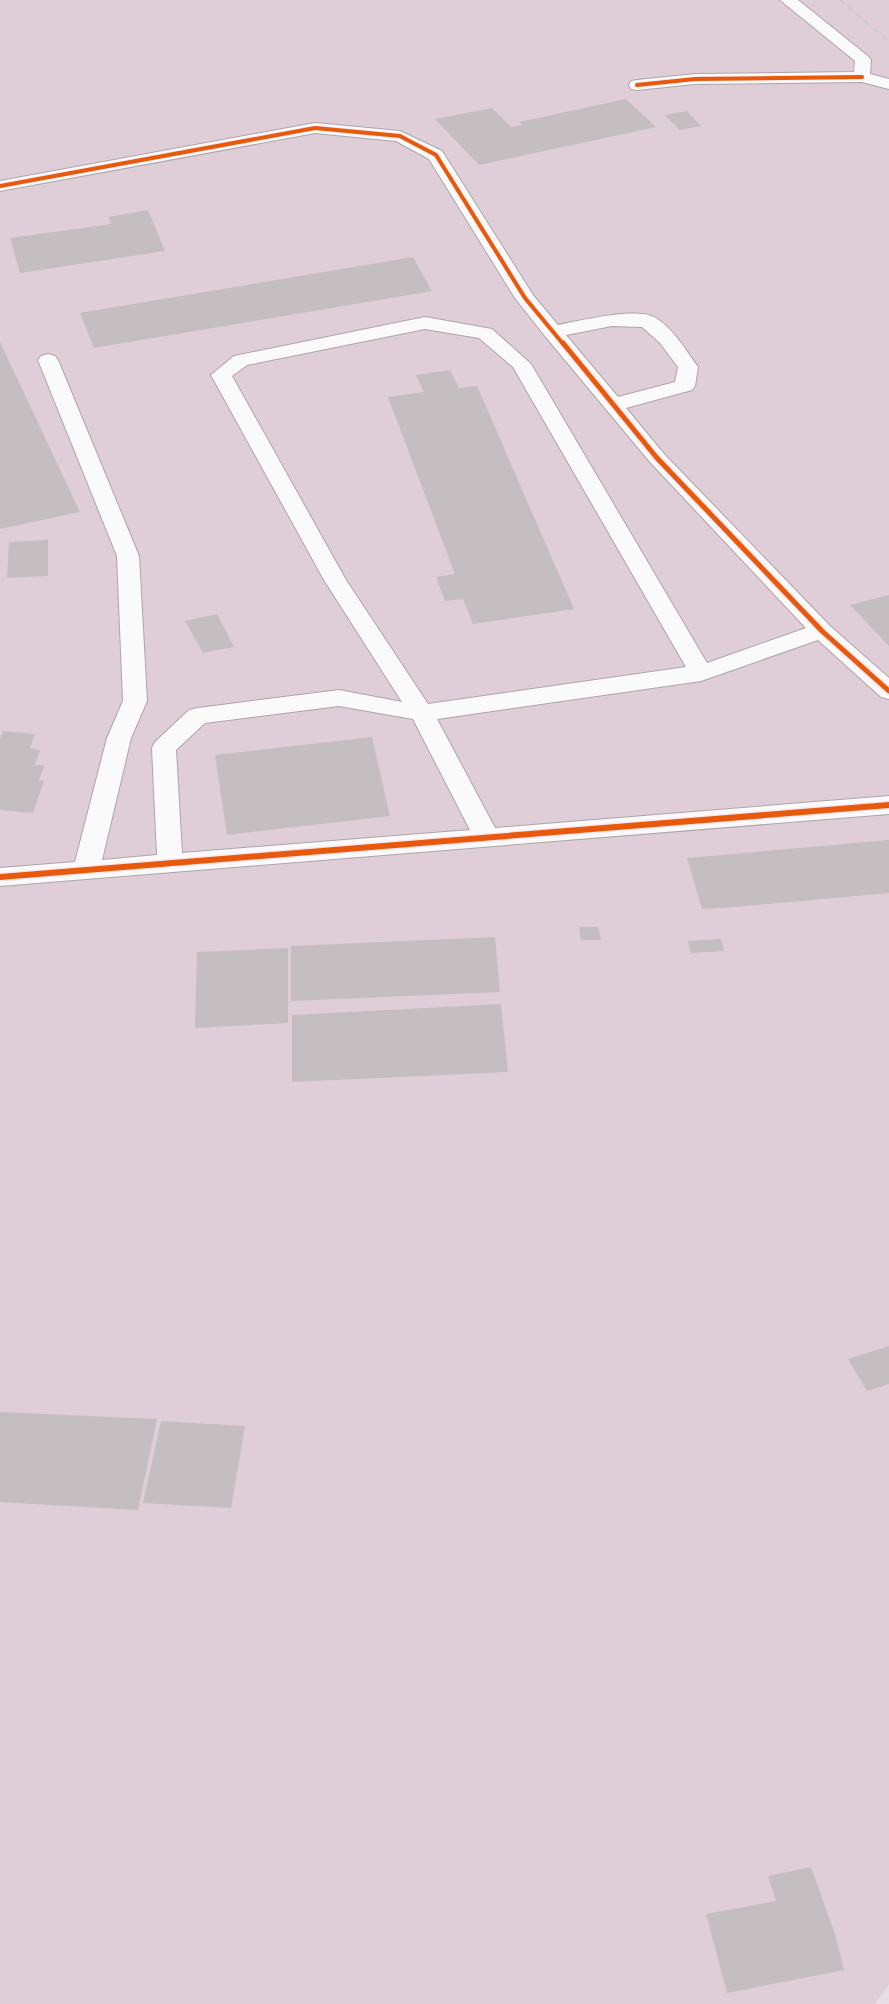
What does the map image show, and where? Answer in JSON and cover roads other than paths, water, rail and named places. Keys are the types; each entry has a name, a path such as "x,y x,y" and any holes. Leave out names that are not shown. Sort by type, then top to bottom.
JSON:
{"street":[{"path":"788,0 863,60 862,77"},
{"path":"637,85 695,79 862,77 889,84"},
{"path":"0,186 315,128 400,136 436,155 525,298 612,405 657,458 822,631 889,690"},
{"path":"552,332 612,320 647,321 667,339 688,367 685,386 612,405"},
{"path":"487,838 422,713 335,580 222,375 241,360 425,323 485,333 521,364 701,673"},
{"path":"48,360 128,556 135,701 119,738 86,870"},
{"path":"170,864 164,748 198,716 339,698 422,713 701,673 822,631"},
{"path":"0,877 889,805"}],"railway":[{"path":"840,0 889,41"}]}
